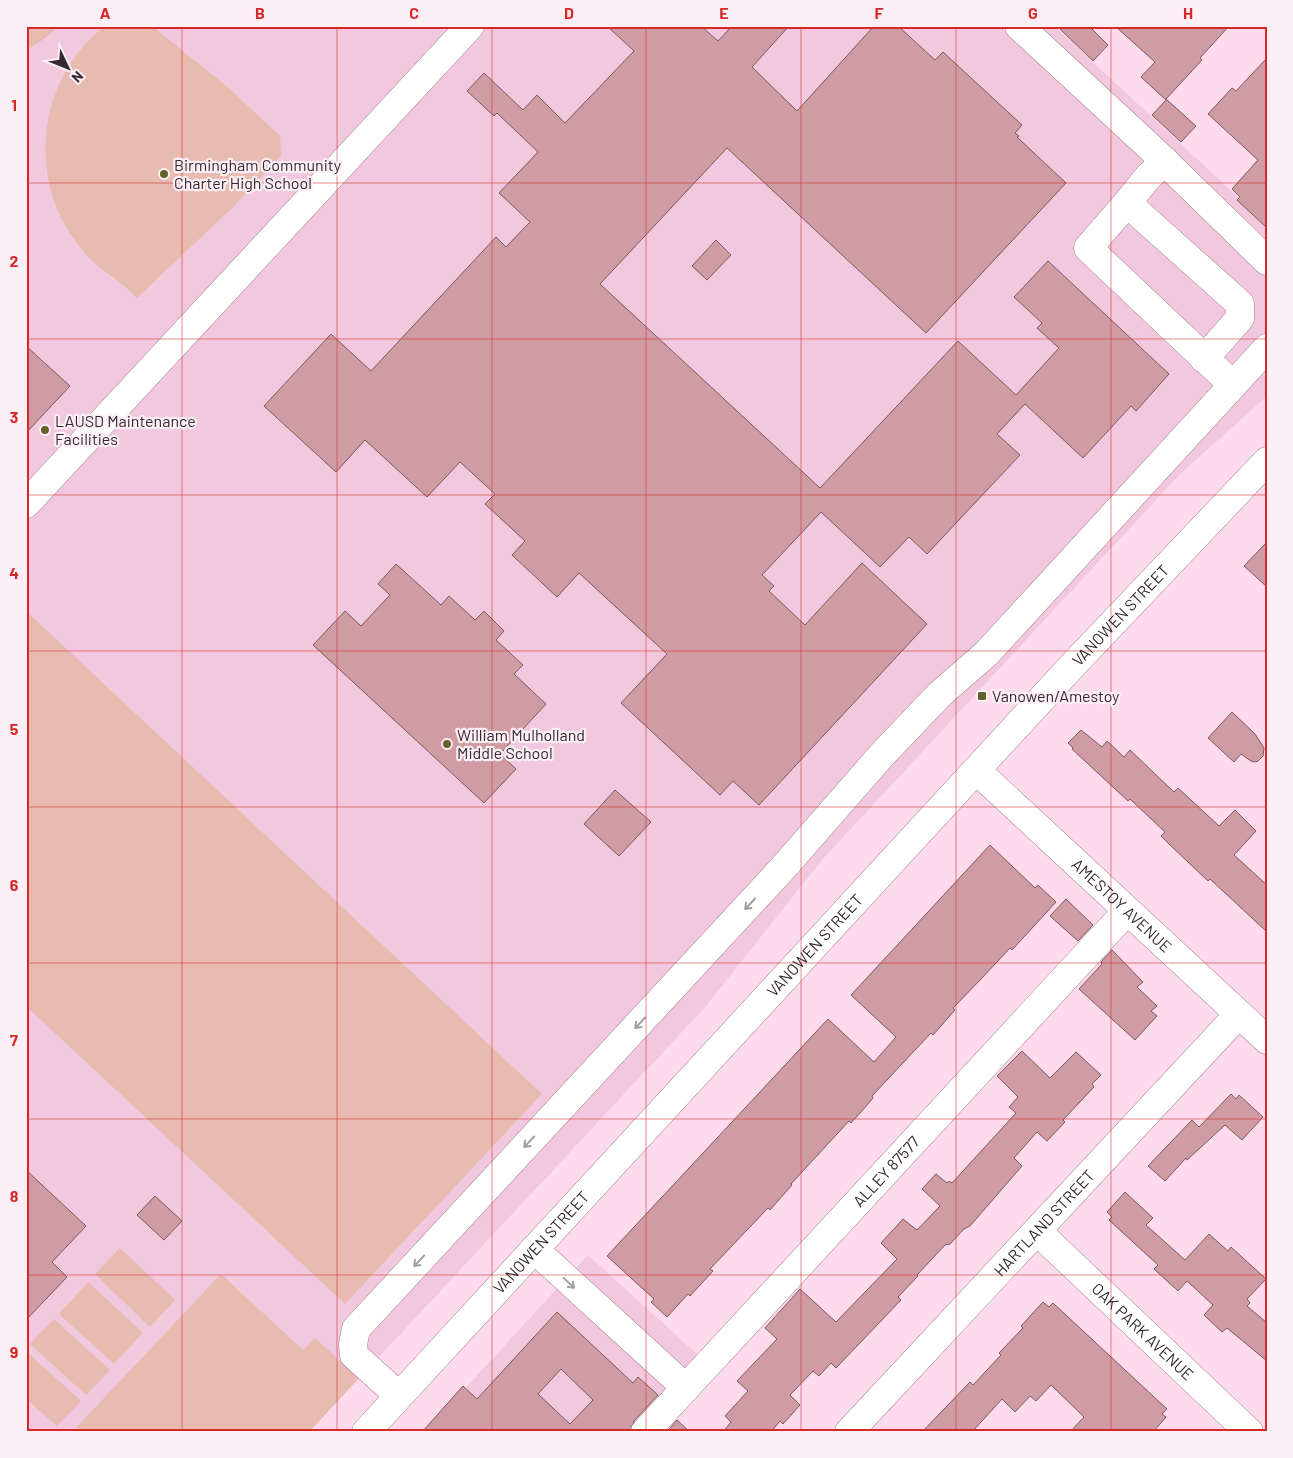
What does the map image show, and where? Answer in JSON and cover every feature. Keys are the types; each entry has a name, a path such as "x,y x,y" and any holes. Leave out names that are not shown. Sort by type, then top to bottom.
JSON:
{"street":[{"path":"26,504 136,369 170,349 470,26"},
{"path":"1019,26 1165,161 1267,262"},
{"path":"1165,161 1148,177 1088,248 1233,385"},
{"path":"1127,203 1240,304 1240,318 1204,358"},
{"path":"398,1395 354,1355 353,1344 356,1329 783,868 880,756 940,694 986,654 1267,348"},
{"name":"VANOWEN STREET","path":"366,1432 398,1395 1072,666 1267,461"},
{"name":"AMESTOY AVENUE","path":"976,770 1267,1040"},
{"name":"ALLEY 87577","path":"645,1432 1127,911"},
{"name":"HARTLAND STREET","path":"849,1432 1239,1014"},
{"name":"OAK PARK AVENUE","path":"1037,1231 1238,1428"},
{"path":"534,1249 686,1388"}],"shaded area":[{"name":"William Mulholland Middle School","path":"26,26 1054,26 1267,224 1267,396 1179,475 821,861 706,1006 309,1432 26,1432"},
{"path":"26,26 59,26 44,39 26,50"},
{"path":"105,26 152,26 229,88 280,136 281,156 233,207 137,298 89,258 68,231 57,209 49,184 46,159 46,134 51,109 59,85 71,63 86,43"},
{"path":"26,611 542,1094 345,1304 26,1006"},
{"path":"120,1248 175,1300 150,1327 95,1274"},
{"path":"588,1255 700,1357 630,1432 425,1432"},
{"path":"221,1274 303,1350 315,1338 359,1378 309,1432 72,1432"},
{"path":"88,1282 143,1333 114,1364 59,1314"},
{"path":"54,1319 110,1370 86,1395 30,1344"},
{"path":"26,1351 81,1401 57,1426 26,1399"}],"building":[{"path":"607,26 701,26 718,41 732,26 789,26 752,67 797,111 874,26 898,26 935,60 943,52 1022,125 1015,133 1019,136 1017,137 1066,183 926,333 727,148 600,284 820,488 958,341 1016,395 1059,348 1037,328 1042,323 1014,297 1048,261 1169,374 1136,411 1131,406 1083,458 1025,404 997,434 1020,455 927,554 909,537 880,567 821,512 762,575 774,586 769,591 805,625 862,563 927,624 759,805 733,781 720,795 621,703 667,654 579,573 557,597 512,555 525,541 485,504 495,494 460,462 427,497 365,440 336,472 264,406 331,334 371,371 496,237 506,247 530,222 499,193 538,152 497,113 494,116 467,91 484,73 523,110 537,95 565,123 634,51"},
{"path":"1057,26 1089,26 1108,45 1093,61"},
{"path":"1115,26 1229,26 1200,58 1202,60 1166,99 1196,126 1181,142 1152,115 1166,100 1141,77 1155,62"},
{"path":"1267,58 1267,228 1237,200 1240,197 1232,189 1258,160 1208,114 1232,88 1236,91"},
{"path":"716,240 731,255 707,280 692,266"},
{"path":"26,346 70,386 26,433"},
{"path":"1267,542 1267,587 1244,566"},
{"path":"396,564 441,605 449,596 475,620 484,611 504,631 496,640 523,665 514,674 546,704 500,754 516,769 484,803 313,645 345,611 361,626 390,595 378,584"},
{"path":"1232,712 1255,734 1264,748 1263,756 1258,761 1251,761 1241,754 1234,762 1208,738"},
{"path":"1081,730 1102,747 1107,741 1124,757 1130,750 1174,792 1178,788 1219,826 1235,810 1256,831 1234,855 1267,885 1267,932 1169,844 1161,836 1165,832 1130,799 1128,801 1072,749 1068,743"},
{"path":"615,790 651,822 619,856 584,824"},
{"path":"990,845 1035,888 1038,885 1056,902 1012,950 1010,948 953,1008 955,1010 933,1035 931,1033 872,1096 873,1098 851,1123 849,1121 791,1184 770,1210 768,1208 710,1269 713,1271 690,1296 688,1294 667,1317 651,1302 654,1299 607,1256 828,1019 874,1062 896,1037 851,995"},
{"path":"1066,899 1093,925 1078,941 1050,916"},
{"path":"1112,950 1143,982 1137,987 1157,1006 1151,1011 1157,1016 1135,1040 1079,989"},
{"path":"1022,1051 1050,1078 1076,1052 1101,1075 1092,1084 1094,1087 1063,1120 1065,1122 1047,1141 1037,1132 1014,1158 1022,1166 970,1226 964,1229 950,1244 945,1245 917,1275 898,1297 901,1300 836,1368 831,1363 819,1376 813,1371 790,1395 800,1405 783,1424 780,1421 771,1432 723,1432 731,1422 725,1416 748,1391 737,1381 777,1339 765,1328 800,1289 836,1322 897,1259 881,1243 903,1219 917,1230 940,1206 922,1189 936,1174 947,1183 949,1181 952,1183 1016,1113 1009,1107 1018,1097 997,1076"},
{"path":"1231,1094 1236,1099 1239,1095 1263,1117 1242,1140 1225,1125 1187,1160 1186,1158 1165,1181 1148,1166 1192,1120 1199,1127"},
{"path":"26,1170 86,1226 52,1262 67,1277 26,1320"},
{"path":"1125,1192 1153,1218 1146,1225 1185,1260 1209,1234 1228,1251 1231,1247 1266,1279 1247,1299 1250,1303 1247,1306 1267,1323 1267,1361 1227,1328 1222,1332 1204,1315 1213,1305 1187,1281 1178,1291 1154,1269 1158,1265 1109,1220 1112,1217 1107,1212"},
{"path":"155,1196 182,1221 164,1240 137,1215"},
{"path":"1043,1302 1049,1307 1053,1303 1167,1409 1162,1414 1166,1417 1153,1432 1070,1432 1084,1417 1051,1385 1036,1401 1030,1396 1015,1412 1002,1399 972,1432 922,1432 970,1382 973,1385 1001,1355 999,1353 1023,1328 1021,1326"},
{"path":"557,1312 633,1383 638,1377 658,1395 634,1421 630,1432 422,1432 463,1386 477,1399","holes":["561,1369 593,1400 570,1424 538,1394"]},
{"path":"677,1420 690,1432 667,1432"}],"place":[{"name":"Birmingham Community Charter High School","path":"164,174"},
{"name":"LAUSD Maintenance Facilities","path":"45,430"},
{"name":"Vanowen/Amestoy","path":"982,696"},
{"name":"William Mulholland Middle School","path":"447,744"}]}
